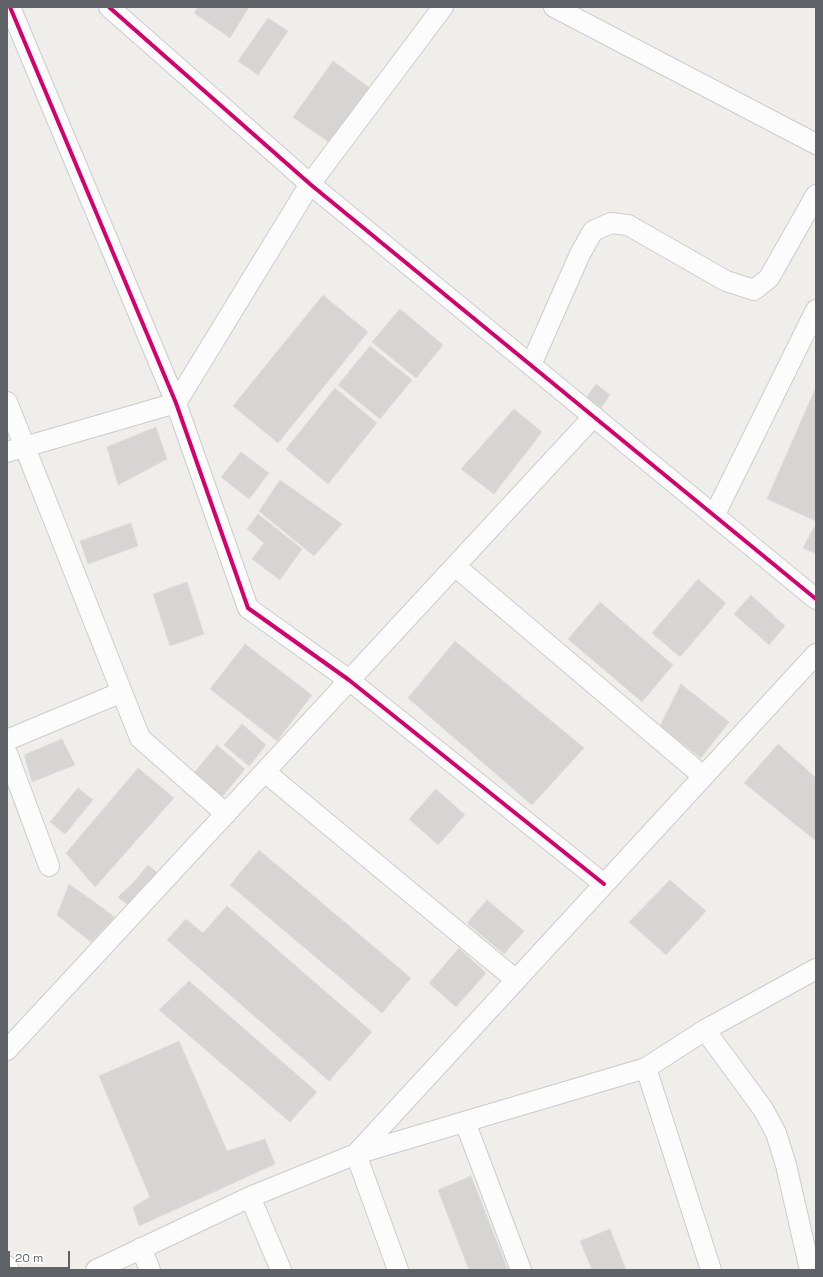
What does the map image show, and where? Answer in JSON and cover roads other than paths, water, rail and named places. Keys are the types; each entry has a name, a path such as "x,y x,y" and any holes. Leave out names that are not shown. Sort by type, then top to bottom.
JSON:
{"street":[{"path":"10,7 176,403 248,608 349,680 604,884"},
{"path":"109,7 310,184 816,599"},
{"path":"16,450 176,403 310,184 443,7"},
{"path":"554,7 816,144"},
{"path":"531,365 580,254 593,231 611,223 628,225 726,282 754,290 769,278 816,195"},
{"path":"714,516 816,310"},
{"path":"7,402 16,450 122,692 140,738 226,814"},
{"path":"7,1050 594,416"},
{"path":"455,566 703,776"},
{"path":"356,1154 816,654"},
{"path":"7,740 122,692"},
{"path":"7,753 49,866"},
{"path":"265,772 516,980"},
{"path":"96,1270 250,1197 356,1154 646,1068 705,1030 816,969"},
{"path":"705,1030 763,1108 776,1133 786,1165 810,1270"},
{"path":"646,1068 711,1270"},
{"path":"465,1122 521,1270"},
{"path":"356,1154 398,1270"},
{"path":"250,1197 281,1270"},
{"path":"142,1248 150,1270"},
{"path":"7,1266 9,1270"}]}
